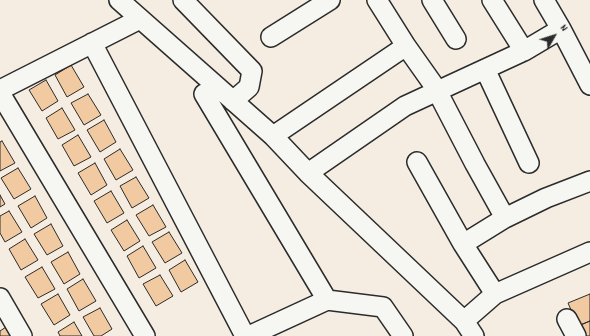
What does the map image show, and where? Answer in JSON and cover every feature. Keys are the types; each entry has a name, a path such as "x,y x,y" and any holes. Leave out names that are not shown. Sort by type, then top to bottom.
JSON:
{"street":[{"path":"119,0 273,136 308,173 469,329 495,294 590,252"},
{"path":"183,0 252,71 249,87 233,101"},
{"path":"270,37 330,0"},
{"path":"377,0 437,91 505,218"},
{"path":"432,0 456,39"},
{"path":"492,0 524,51"},
{"path":"544,0 561,28 585,61 590,85"},
{"path":"136,21 0,91 137,333"},
{"path":"308,173 404,106 524,51 561,28"},
{"path":"92,44 245,336"},
{"path":"273,136 406,46"},
{"path":"485,69 529,163"},
{"path":"204,94 327,300"},
{"path":"417,162 463,244 495,294"},
{"path":"463,244 505,218 546,198 590,181"},
{"path":"0,298 22,336"},
{"path":"249,336 327,300 383,307 403,336"},
{"path":"567,319 576,336"}],"building":[{"path":"71,65 84,87 67,97 55,75"},
{"path":"46,80 58,101 42,111 29,90"},
{"path":"88,94 101,115 84,125 71,103"},
{"path":"62,108 75,130 58,139 46,118"},
{"path":"104,120 116,142 100,152 87,130"},
{"path":"78,135 91,157 74,166 62,145"},
{"path":"2,141 15,163 0,171 0,142"},
{"path":"120,149 133,170 116,180 104,159"},
{"path":"95,163 107,185 91,195 78,173"},
{"path":"18,168 31,189 14,199 1,178"},
{"path":"136,177 149,198 132,208 120,186"},
{"path":"111,191 124,213 107,223 94,201"},
{"path":"0,195 5,204 0,207"},
{"path":"35,196 47,218 31,228 18,206"},
{"path":"153,205 166,227 149,236 136,215"},
{"path":"9,211 22,232 5,242 0,233 0,216"},
{"path":"127,220 140,241 124,251 111,230"},
{"path":"51,224 63,246 47,255 34,234"},
{"path":"169,232 182,253 165,263 152,242"},
{"path":"25,239 38,260 21,270 9,249"},
{"path":"143,246 156,268 139,278 127,256"},
{"path":"68,252 80,274 64,284 51,262"},
{"path":"185,260 198,282 181,292 169,270"},
{"path":"42,267 55,289 38,298 25,277"},
{"path":"160,275 173,296 156,306 143,284"},
{"path":"83,279 96,301 79,311 67,289"},
{"path":"58,294 70,315 54,325 41,304"},
{"path":"590,294 590,321 578,326 568,303"},
{"path":"100,308 112,329 101,336 94,336 83,317"},
{"path":"590,321 590,336 583,336 578,326"},
{"path":"74,322 82,336 60,336 58,332"},
{"path":"6,327 11,336 0,336 0,331"}]}
